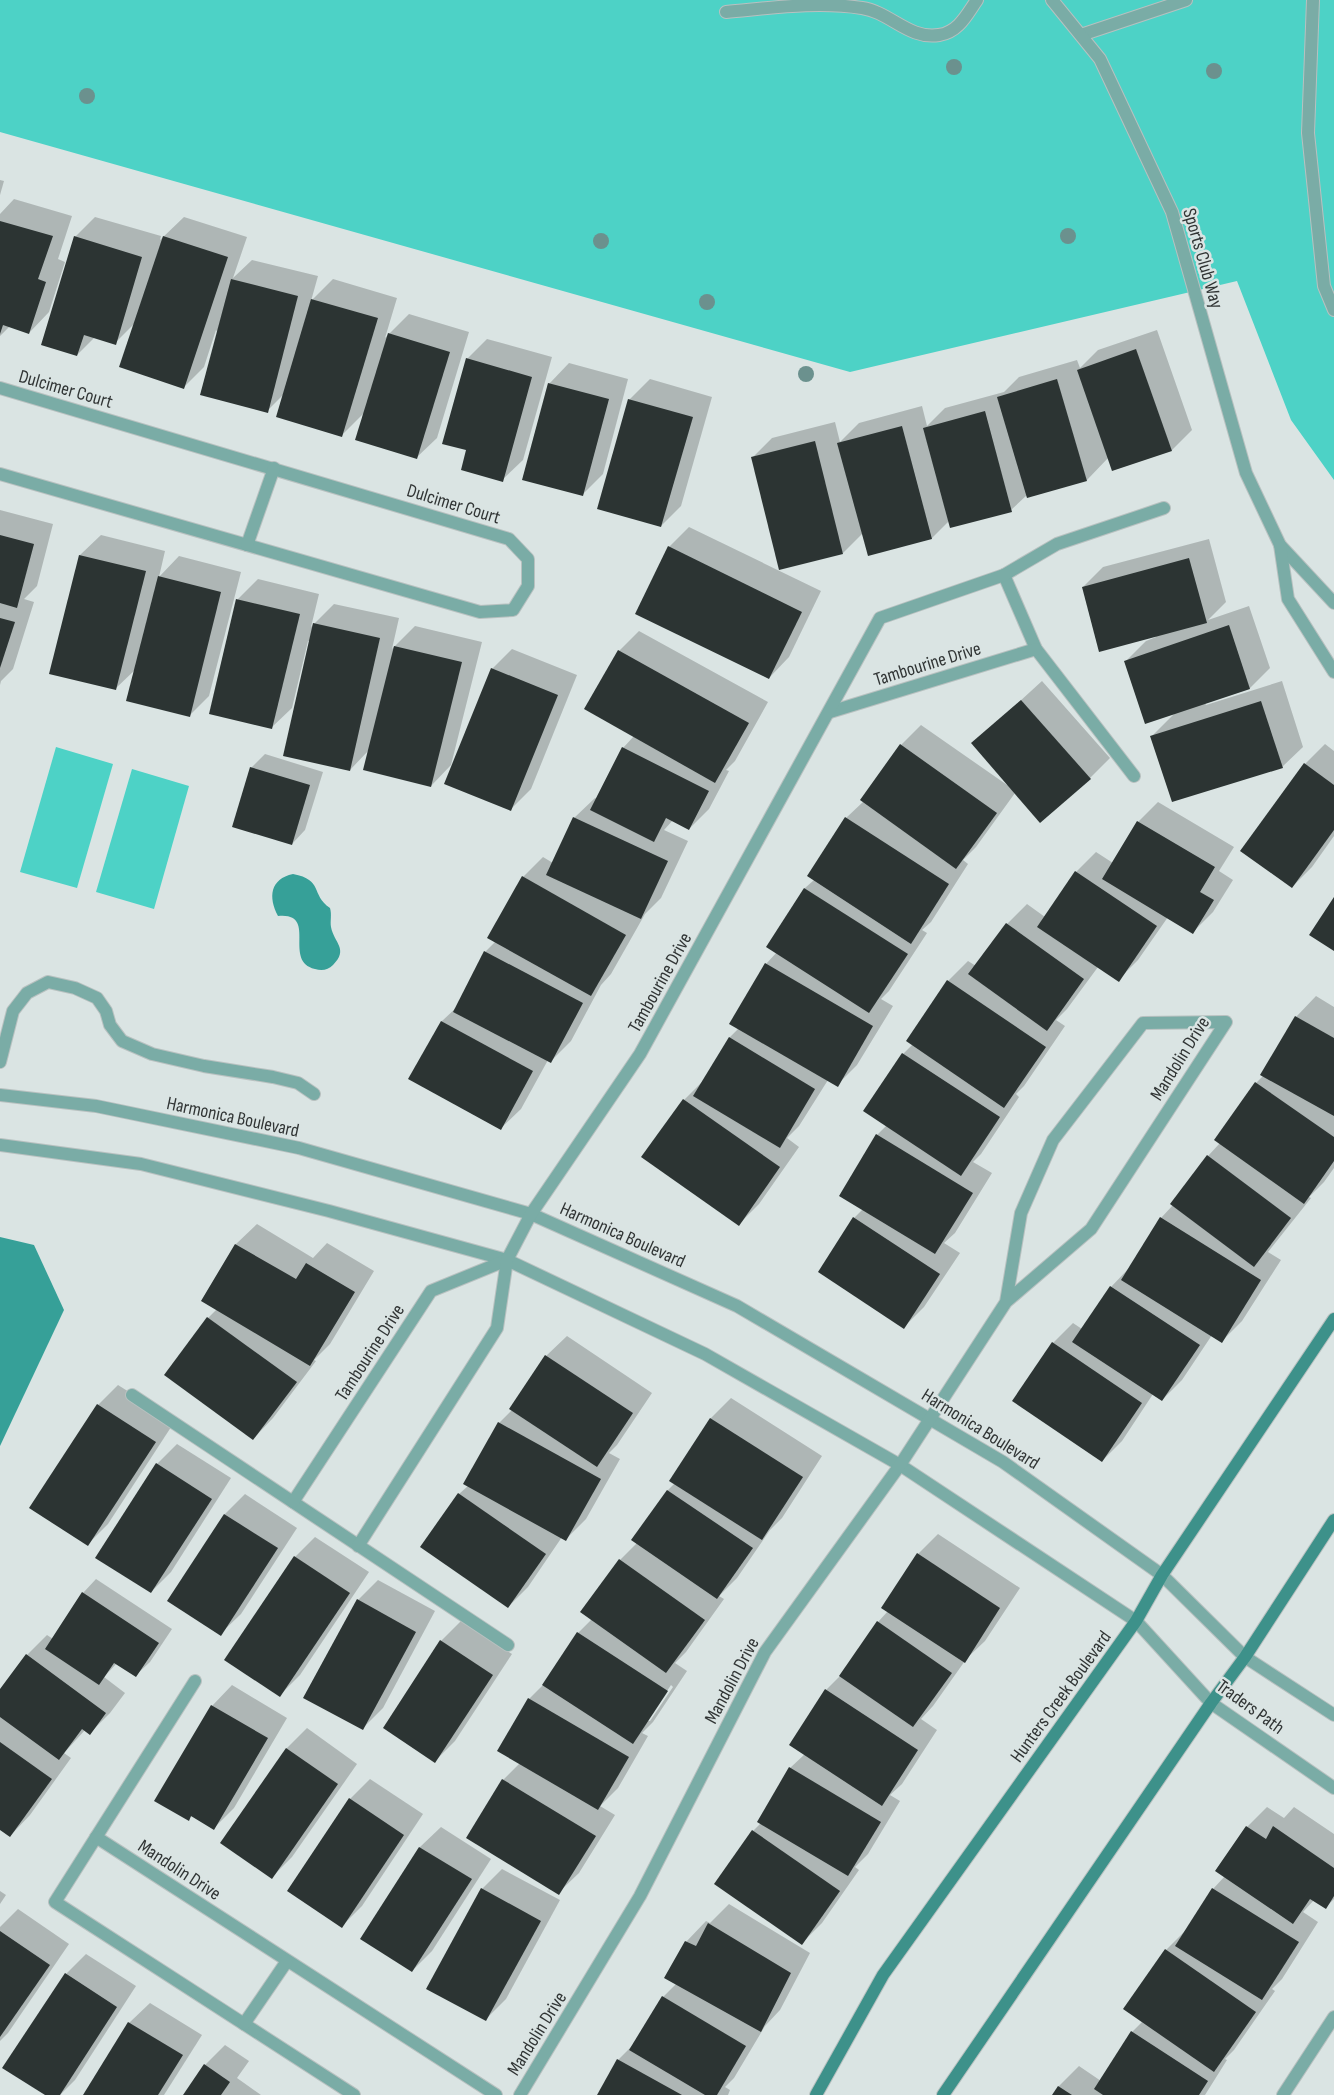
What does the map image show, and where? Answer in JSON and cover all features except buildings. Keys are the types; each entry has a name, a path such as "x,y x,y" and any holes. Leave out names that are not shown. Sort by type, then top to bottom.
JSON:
{"street":[{"path":"726,12 828,4 864,8 882,13 899,25 922,35 940,35 957,28 977,0"},
{"name":"Sports Club Way","path":"1052,0 1100,59 1172,212 1246,473 1280,545 1288,599 1334,672"},
{"path":"1081,35 1186,0"},
{"path":"1313,0 1308,133 1324,286 1334,310"},
{"name":"Dulcimer Court","path":"0,388 508,539 528,559 528,586 513,610 480,612 0,474"},
{"path":"247,545 274,468"},
{"name":"Tambourine Drive","path":"358,1546 498,1328 507,1260 531,1214 640,1054 830,712 880,618 1004,575 1057,544 1164,508"},
{"name":"Sports Club Way","path":"1280,545 1334,603"},
{"path":"1004,575 1036,649 1134,776"},
{"name":"Tambourine Drive","path":"830,712 1036,649"},
{"path":"0,1062 14,1011 27,993 48,982 75,988 97,998 106,1011 110,1025 122,1042 152,1054 204,1066 298,1083 314,1094"},
{"name":"Mandolin Drive","path":"520,2095 640,1896 765,1652 900,1465 1006,1302 1091,1229 1226,1022 1143,1023 1053,1140 1021,1213 1006,1302"},
{"name":"Harmonica Boulevard","path":"0,1096 96,1106 299,1148 531,1214 737,1306 931,1418 1003,1462 1162,1575"},
{"path":"0,1145 140,1164 329,1211 507,1260 705,1354 900,1465 1136,1621"},
{"name":"Tambourine Drive","path":"293,1502 431,1291 507,1260"},
{"name":"Hunters Creek Boulevard","path":"816,2095 883,1975 1136,1621 1162,1575 1334,1319"},
{"path":"132,1395 508,1645"},
{"path":"943,2095 1211,1703 1245,1657 1334,1520"},
{"name":"Traders Path","path":"1162,1575 1245,1657 1334,1715"},
{"name":"Traders Path","path":"1136,1621 1211,1703 1334,1788"},
{"path":"195,1681 55,1902 354,2095"},
{"name":"Mandolin Drive","path":"96,1837 496,2095"},
{"path":"244,2024 287,1960"},
{"path":"1283,2095 1334,2017"}],"shaded area":[{"path":"0,0 1334,0 1334,480 1291,420 1237,281 850,372 0,132"},
{"path":"56,747 113,764 77,888 20,872"},
{"path":"132,769 189,786 154,909 96,892"},
{"path":"293,874 309,880 320,898 330,908 331,927 339,946 340,955 333,965 327,969 318,970 306,964 301,957 299,929 296,921 290,917 278,916 275,909 272,896 276,884 285,876"},
{"path":"0,1237 34,1245 64,1310 0,1446"}]}
